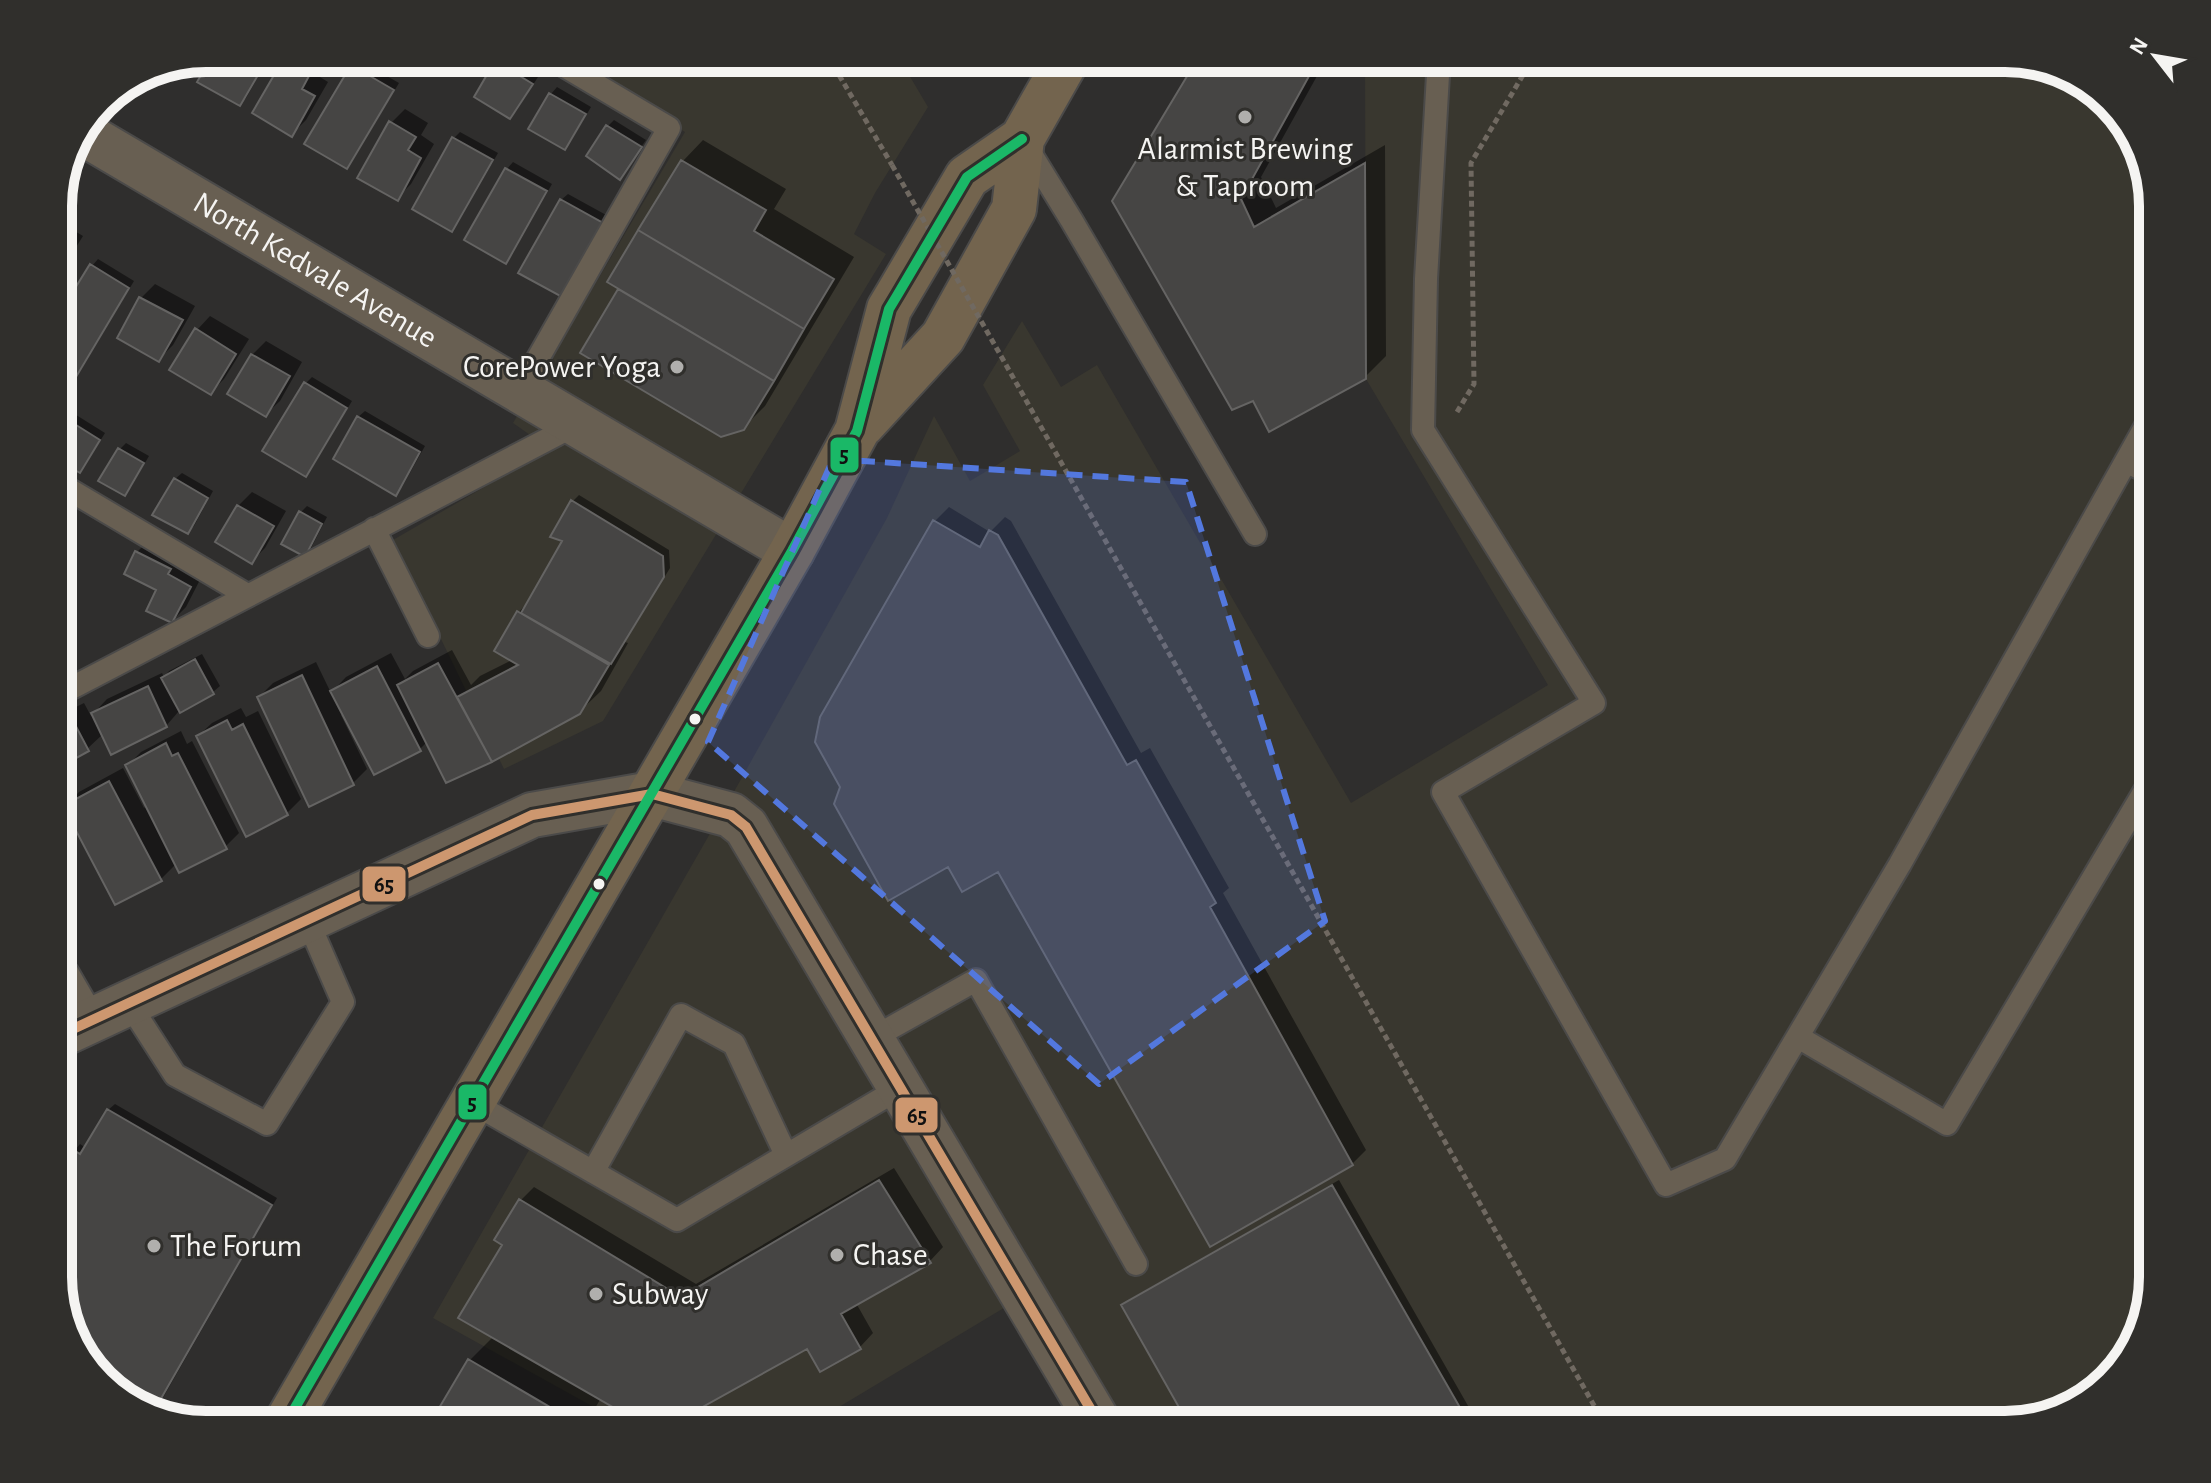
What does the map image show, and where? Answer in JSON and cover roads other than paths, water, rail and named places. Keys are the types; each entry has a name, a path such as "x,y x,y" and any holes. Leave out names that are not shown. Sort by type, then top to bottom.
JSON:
{"main road":[{"path":"857,431 943,337 1014,209 1022,139 1060,72"},
{"path":"293,1411 792,551 857,431 889,309 967,177 1022,139"}],"street":[{"name":"North Kedvale Avenue","path":"91,138 792,551"},
{"path":"72,1029 532,815 652,794 731,815 746,827 1092,1411"}],"lane":[{"path":"520,390 669,128 575,72"},
{"path":"1438,72 1426,279 1423,430 1594,703 1443,792 1666,1185 1725,1159 1955,768 2139,438"},
{"path":"1022,139 1255,534"},
{"path":"72,688 577,424"},
{"path":"2126,461 2139,468"},
{"path":"72,491 247,595"},
{"path":"374,529 428,636"},
{"path":"1798,1037 1947,1124 2139,801"},
{"path":"128,1002 175,1075 267,1124 343,1002 307,919"},
{"path":"871,1039 976,980 1136,1264"},
{"path":"593,1172 681,1015 734,1044 786,1155"},
{"path":"473,1103 677,1220 900,1088"}],"place":[{"name":"Alarmist Brewing & Taproom","path":"1245,117"},
{"name":"CorePower Yoga","path":"677,367"},
{"name":"The Forum","path":"154,1246"},
{"name":"Chase","path":"837,1255"},
{"name":"Subway","path":"596,1294"}]}
